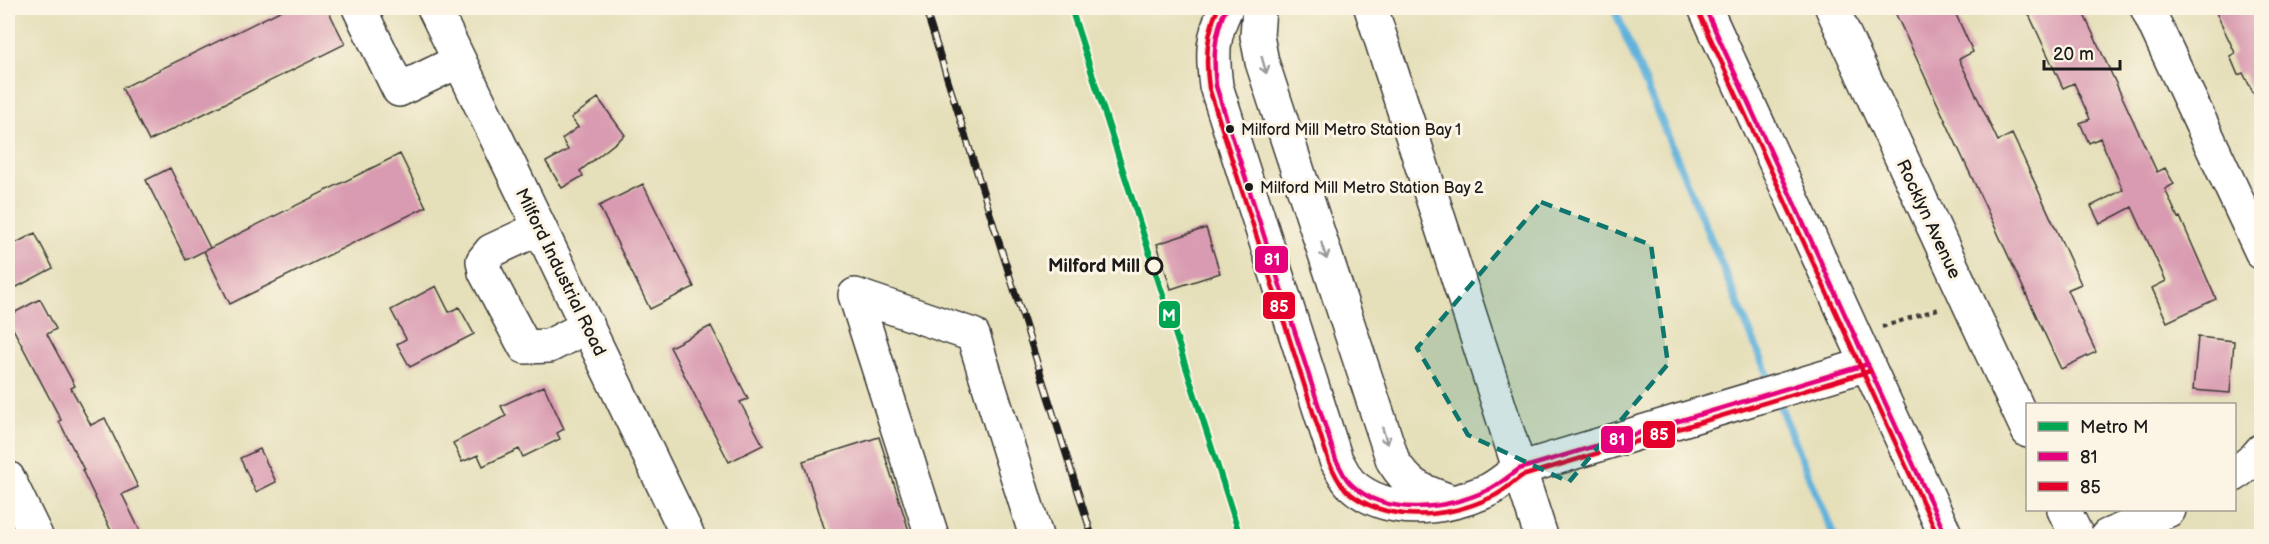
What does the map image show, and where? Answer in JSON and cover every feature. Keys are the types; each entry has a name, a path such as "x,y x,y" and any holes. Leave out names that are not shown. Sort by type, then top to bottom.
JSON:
{"street":[{"path":"359,8 399,90 459,61"},
{"name":"Milford Industrial Road","path":"434,8 688,537"},
{"path":"1226,8 1217,27 1212,54 1216,86 1336,460 1349,482 1363,494 1387,504 1433,507 1486,492 1519,469 1868,364"},
{"path":"1258,8 1257,36 1262,62 1393,461 1404,478 1417,488 1452,502"},
{"path":"1371,8 1541,537"},
{"path":"1705,8 1946,537"},
{"name":"Rocklyn Avenue","path":"1832,8 2026,426"},
{"path":"2147,8 2262,253"},
{"path":"540,228 491,251 483,261 486,272 525,347 549,346 588,326"},
{"path":"932,537 855,295 973,335 1036,537"},
{"path":"2236,474 2262,450"},
{"path":"8,478 36,537"},
{"path":"2064,511 2077,537"},
{"path":"2107,537 2167,511"}],"path":[{"path":"1877,328 1942,308"}],"highlighted area":[{"path":"1541,202 1651,245 1668,364 1569,482 1468,435 1417,348"}],"building":[{"path":"286,8 327,8 345,44 149,141 122,88"},
{"path":"1893,8 1953,8 1973,52 1959,59 1998,141 2012,134 2023,157 2081,284 2067,290 2096,352 2061,369"},
{"path":"2026,8 2081,8 2157,172 2165,168 2174,184 2165,189 2178,218 2180,217 2216,299 2167,322 2152,288 2166,281 2132,207 2100,224 2091,206 2123,190 2100,138 2089,143 2080,123 2090,119 2074,83 2063,88"},
{"path":"2214,8 2262,8 2262,110 2243,73 2238,75 2230,56 2235,53"},
{"path":"598,98 625,135 580,171 583,176 562,188 546,162 568,150 562,139 578,127 571,118"},
{"path":"400,154 426,207 230,304 204,251"},
{"path":"170,168 210,248 186,260 146,180"},
{"path":"643,184 694,287 650,309 599,206"},
{"path":"1206,228 1220,273 1171,289 1157,244"},
{"path":"35,233 53,268 15,288 8,274 8,247"},
{"path":"436,286 449,312 459,307 474,334 410,367 397,344 406,339 391,310"},
{"path":"40,299 56,329 47,334 75,386 71,388 91,425 105,418 138,487 122,494 143,537 114,537 59,421 61,420 8,319 8,316"},
{"path":"711,326 748,399 740,402 763,445 729,462 670,347"},
{"path":"2198,337 2234,341 2230,393 2193,390"},
{"path":"544,386 564,429 557,433 560,439 523,457 519,449 483,466 478,455 462,462 453,443 506,416 501,406"},
{"path":"879,437 911,537 827,537 803,461"},
{"path":"260,449 276,482 256,492 240,458"}],"waterway":[{"path":"1614,8 1772,385"},
{"path":"1777,399 1834,536"}],"railway":[{"path":"925,8 1092,536"}],"metro line":[{"name":"M","path":"1071,8 1240,536"}],"transit line":[{"name":"85","path":"1218,8 1211,28 1208,47 1209,88 1329,462 1343,487 1362,501 1379,509 1417,515 1456,510 1496,495 1522,476 1870,371"},
{"name":"81","path":"1226,8 1215,46 1216,86 1336,460 1344,476 1365,495 1399,506 1418,507 1455,502 1492,488 1519,469 1868,364"},
{"name":"81","path":"1705,8 1946,536"},
{"name":"85","path":"1698,11 1938,536"}],"place":[{"name":"Milford Mill Metro Station Bay 1","path":"1230,129"},
{"name":"Milford Mill Metro Station Bay 2","path":"1249,187"},
{"name":"Milford Mill","path":"1154,266"}]}
